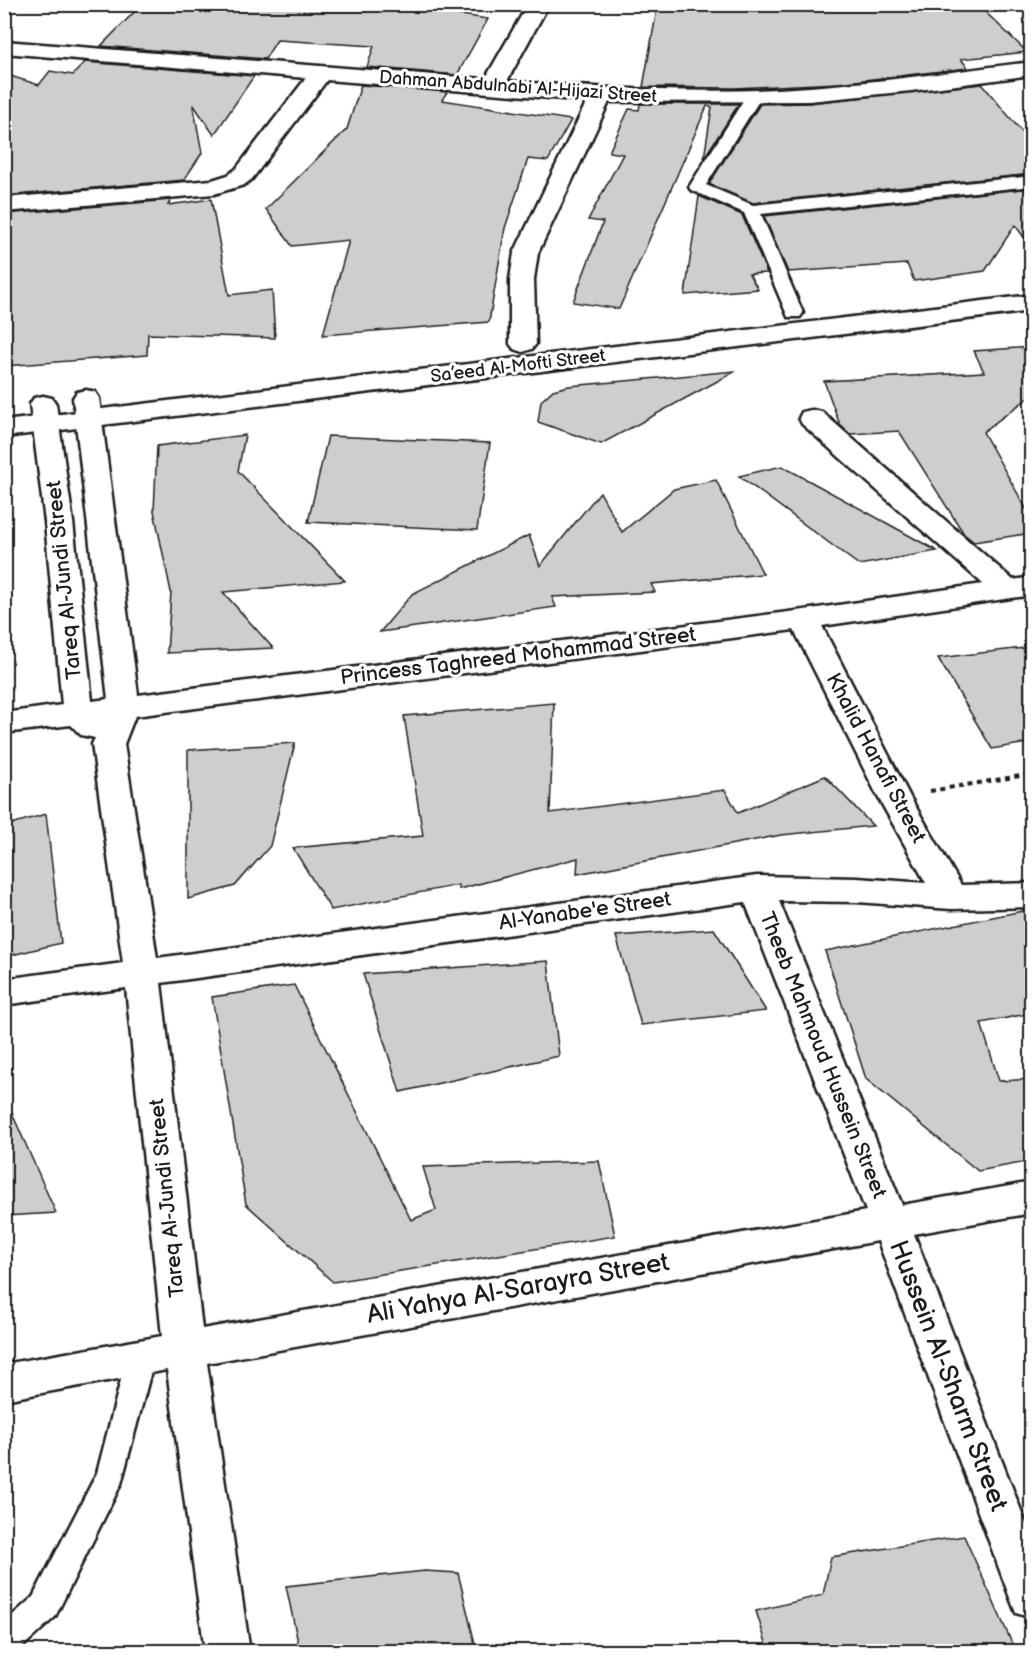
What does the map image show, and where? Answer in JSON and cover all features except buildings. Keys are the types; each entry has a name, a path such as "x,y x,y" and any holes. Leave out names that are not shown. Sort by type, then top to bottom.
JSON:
{"street":[{"path":"492,87 539,4"},
{"name":"Dahman Abdulnabi Al-Hijazi Street","path":"4,47 601,95 754,96 862,90 1032,68"},
{"path":"4,205 214,187 236,180 244,174 321,73"},
{"path":"523,344 522,287 526,253 601,95"},
{"name":"Sa’eed Al-Mofti Street","path":"87,409 523,344 1032,283"},
{"name":"Sa’eed Al-Mofti Street","path":"4,429 45,414 1032,303"},
{"name":"Sa’eed Al-Mofti Street","path":"4,408 45,414"},
{"name":"Tareq Al-Jundi Street","path":"87,409 124,706"},
{"name":"Tareq Al-Jundi Street","path":"45,414 59,522 78,713"},
{"path":"812,418 1019,588"},
{"path":"59,522 100,517"},
{"name":"Princess Taghreed Mohammad Street","path":"4,723 804,619 1019,588"},
{"name":"Khalid Hanafi Street","path":"804,619 894,797 951,897"},
{"path":"78,713 108,744 124,706"},
{"name":"Tareq Al-Jundi Street","path":"108,744 142,972 184,1348 228,1652"},
{"name":"Al-Yanabe'e Street","path":"4,992 756,888 857,890 951,897 1032,895"},
{"name":"Theeb Mahmoud Hussein Street","path":"756,888 890,1222"},
{"name":"Ali Yahya Al-Sarayra Street","path":"4,1382 1032,1197"},
{"name":"Hussein Al-Sharm Street","path":"890,1222 1032,1598"}],"lane":[{"path":"754,96 697,187 751,210 1032,181"},
{"path":"751,210 795,313"},
{"path":"4,1643 44,1607 111,1475 141,1356"}],"path":[{"path":"894,797 1032,774"}]}
